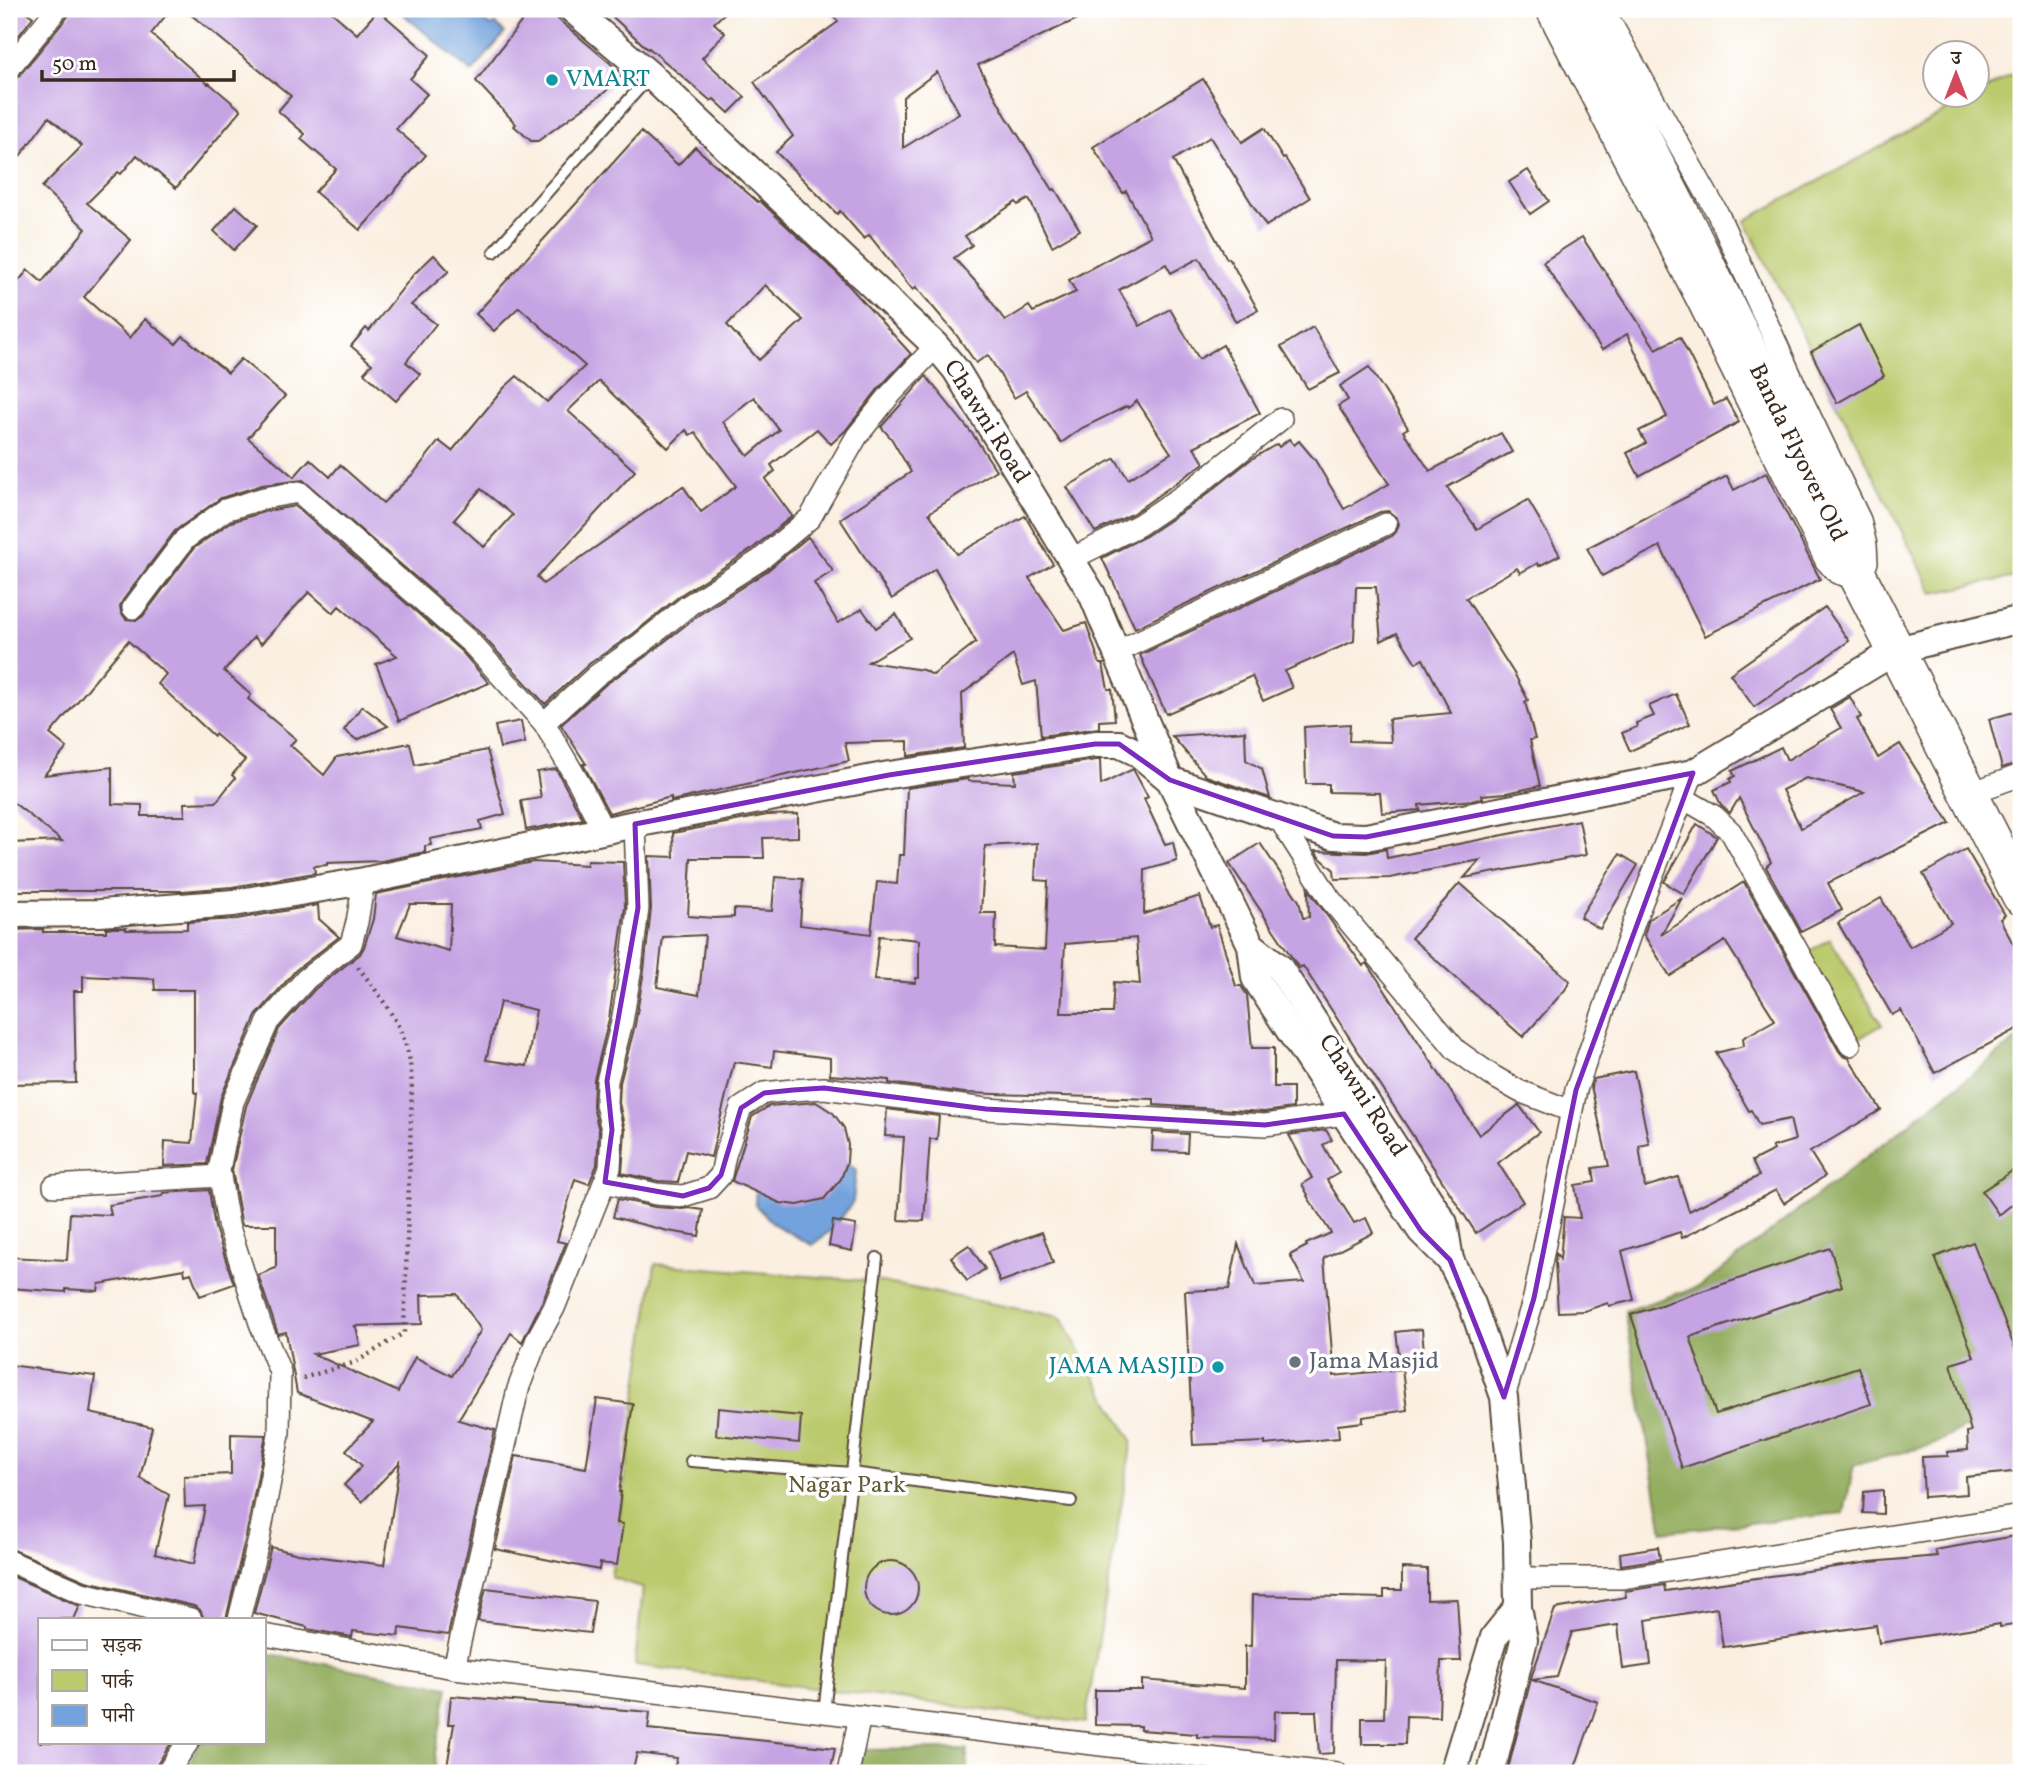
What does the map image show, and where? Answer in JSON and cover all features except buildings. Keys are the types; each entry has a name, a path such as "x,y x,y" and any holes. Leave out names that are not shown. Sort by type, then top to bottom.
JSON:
{"highway":[{"name":"Banda Flyover Old","path":"1576,9 1687,226 1825,512 2021,896"}],"street":[{"path":"9,68 57,9"},
{"name":"Chawni Road","path":"572,9 650,75 936,346 956,370 1092,594 1170,780 1251,945 1255,978 1421,1231 1450,1260"},
{"path":"1546,9 1697,300 1826,561 1837,573 1860,580 1867,562 1860,520 1718,214 1603,9"},
{"path":"544,723 597,675 689,605 760,560 810,518 857,436 889,396 936,346"},
{"path":"1071,559 1139,525 1194,488 1281,419"},
{"path":"133,608 185,539 225,510 264,498 299,492 471,643 544,723 604,832"},
{"path":"1116,652 1386,524"},
{"path":"9,914 100,913 234,902 364,881 635,824 889,775 1094,744 1119,744 1138,753 1170,780 1333,836 1366,837 1693,773 1896,650 2021,619"},
{"path":"1504,1397 1534,1298 1576,1090 1637,914 1693,773"},
{"path":"1968,794 2021,775"},
{"path":"1683,798 1714,817 1731,832 1850,1045"},
{"path":"1278,817 1330,899 1455,1050 1519,1091 1571,1111"},
{"path":"454,1668 518,1389 537,1339 554,1308 610,1168 612,1130 606,1104 607,1081 622,1022 638,908 635,824"},
{"path":"239,1618 259,1539 279,1434 281,1372 260,1323 228,1224 219,1170 233,1102 268,1021 306,979 351,944 364,881"},
{"name":"Chawni Road","path":"1251,945 1279,967 1444,1223 1450,1260 1472,1304 1504,1397 1517,1542 1518,1607 1524,1640 1491,1773"},
{"path":"605,1182 656,1194 683,1196 709,1188 721,1175 741,1108 764,1093 793,1090 824,1088 986,1109 1265,1125 1371,1110"},
{"path":"54,1186 220,1176"},
{"path":"1518,1578 1623,1578 2021,1516"},
{"path":"9,1561 82,1593 187,1618"},
{"path":"1453,1773 1494,1637 1518,1607"},
{"path":"266,1635 454,1668 1336,1773"},
{"path":"848,1773 860,1716"},
{"path":"167,1773 187,1744"}],"lane":[{"path":"494,252 650,75"},
{"path":"824,1712 877,1258"},
{"path":"691,1461 852,1473 1071,1501"}],"path":[{"path":"281,1384 356,1362 404,1333 412,1088 408,1050 378,994 354,962 351,944"}],"highlighted area":[{"path":"1095,744 1119,744 1170,780 1333,836 1366,837 1693,773 1576,1090 1534,1298 1504,1397 1450,1260 1421,1231 1344,1114 1265,1125 986,1109 824,1088 793,1090 764,1093 741,1108 721,1175 709,1188 683,1196 605,1182 612,1130 607,1081 638,908 635,824 889,775"}],"green space":[{"path":"2021,70 2021,576 1933,593 1745,221 1952,108 1992,108 1992,86"},
{"path":"1830,939 1882,1025 1858,1039 1806,953"},
{"path":"2020,1037 2021,1420 1962,1429 1935,1444 1854,1465 1844,1513 1663,1532 1625,1311 1701,1286"},
{"name":"Nagar Park","path":"655,1264 881,1282 1060,1317 1132,1441 1085,1723 635,1665 643,1588 611,1577"},
{"path":"266,1653 448,1687 435,1753 436,1773 185,1773 198,1744 266,1744"},
{"path":"967,1749 967,1773 838,1773 842,1750"}],"water":[{"path":"397,9 470,9 491,26 495,23 505,33 472,72"},
{"path":"845,1161 856,1170 853,1202 834,1228 812,1245 775,1225 755,1205 757,1168"}],"place":[{"name":"VMART","path":"552,80"},
{"name":"Jama Masjid","path":"1295,1362"},
{"name":"JAMA MASJID","path":"1218,1367"}]}
